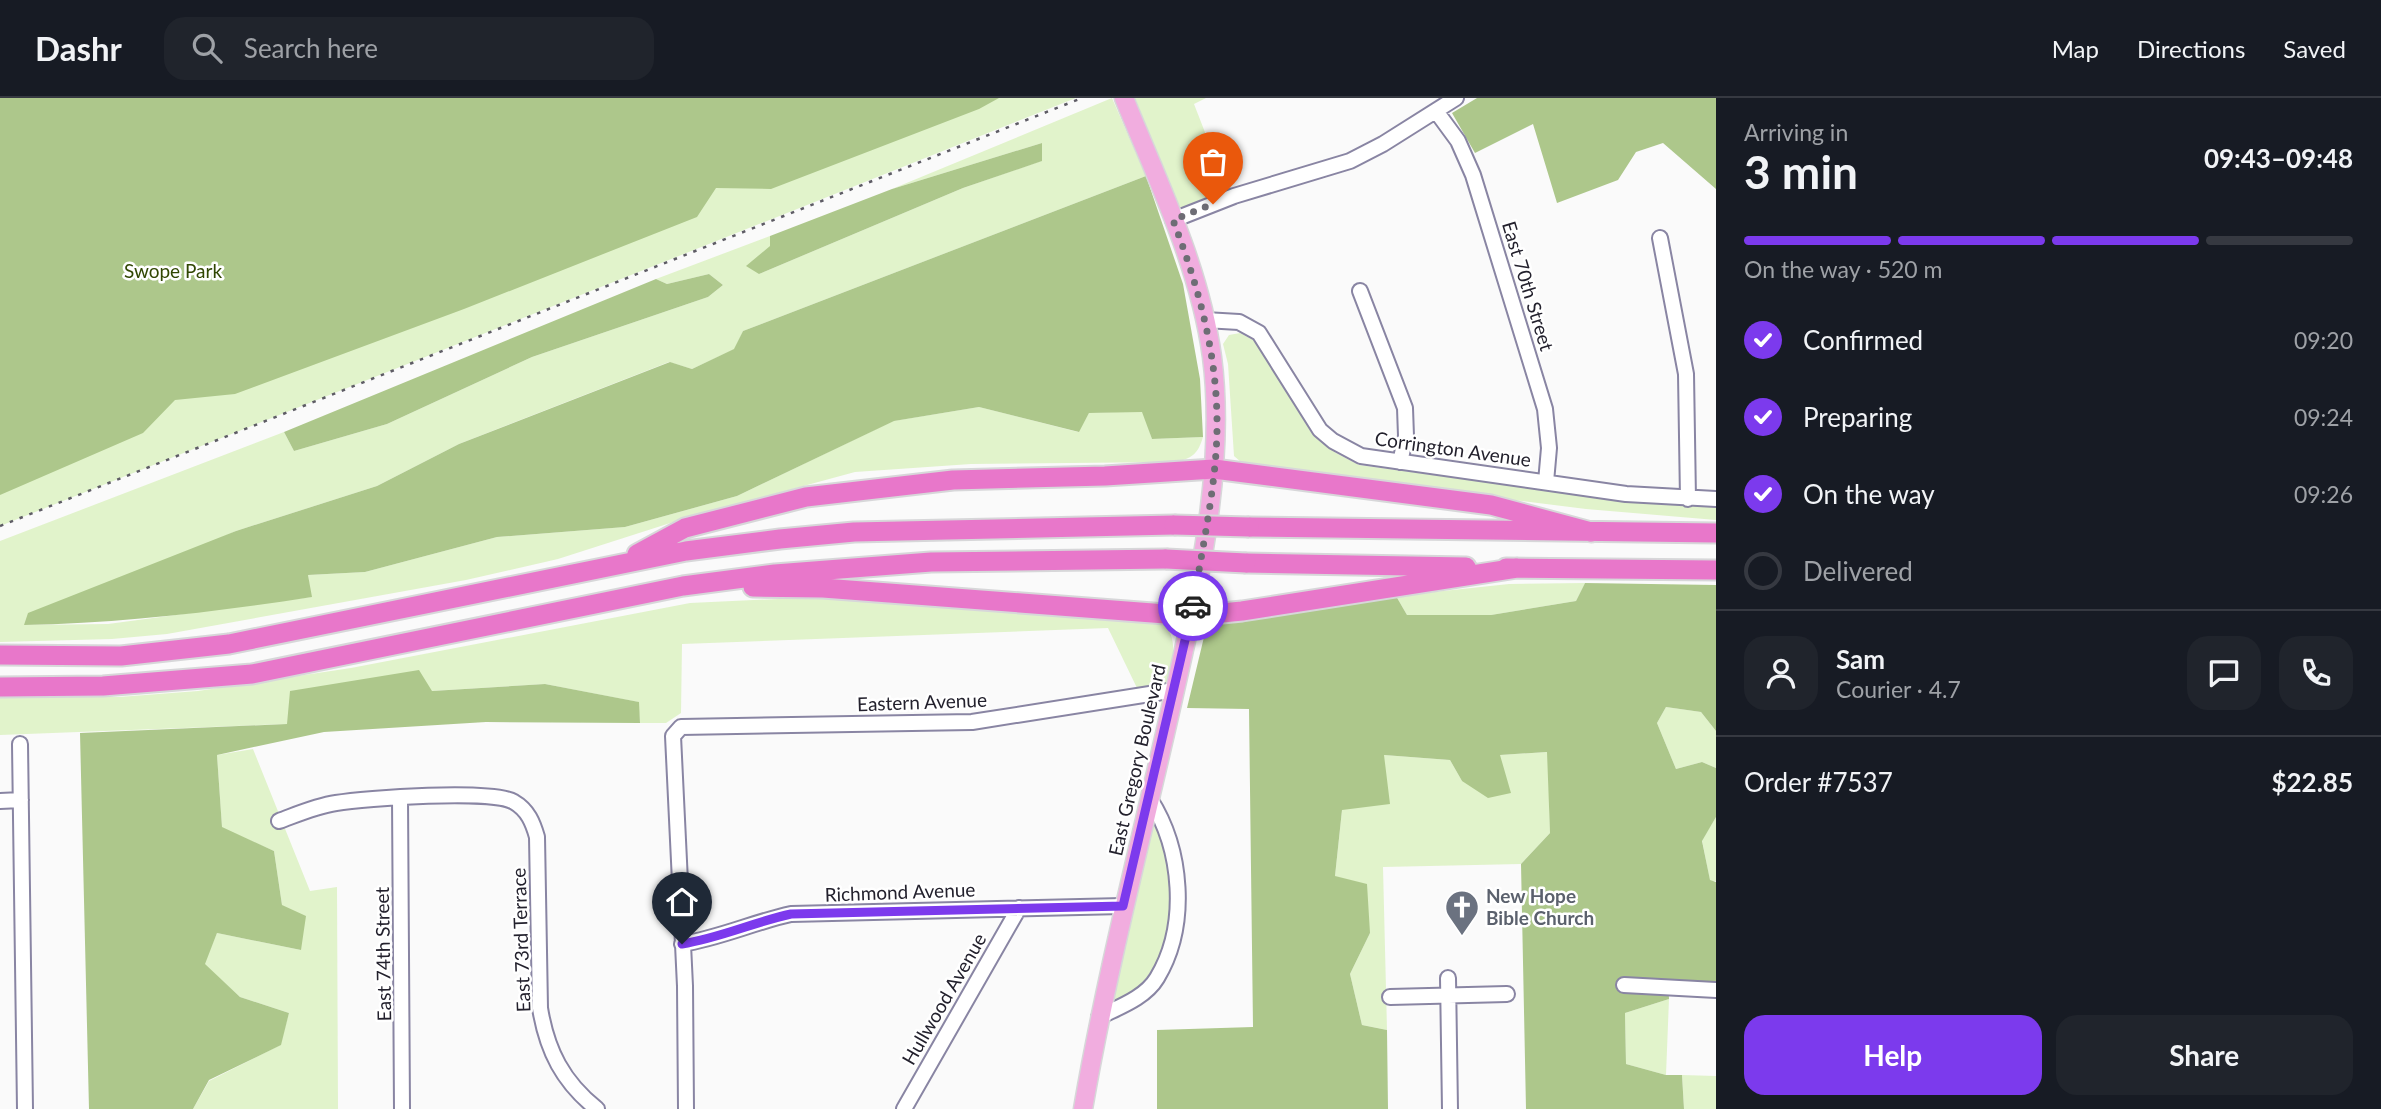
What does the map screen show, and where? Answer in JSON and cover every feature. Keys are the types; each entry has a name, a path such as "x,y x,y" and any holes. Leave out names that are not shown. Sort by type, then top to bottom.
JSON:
{"highway":[{"path":"620,564 685,528 806,498 953,480 1105,476 1214,469 1491,505 1591,532"},
{"path":"0,654 121,656 229,644 685,551 855,532 1174,525 1716,533"},
{"path":"0,687 103,686 252,674 683,586 872,565 1166,559 1246,563 1716,570"},
{"path":"683,586 822,588 1192,616 1269,607 1517,568"}],"main road":[{"name":"East Gregory Boulevard","path":"1083,1109 1123,906 1192,616 1214,469 1215,389 1205,320 1194,277 1124,98"}],"street":[{"path":"1173,220 1234,196 1350,161 1383,145 1456,98"},
{"name":"East 70th Street","path":"1436,111 1458,141 1474,174 1545,409 1549,448 1546,482"},
{"path":"1660,239 1686,374 1688,499"},
{"path":"1360,291 1405,408 1406,436 1400,462"},
{"name":"Corrington Avenue","path":"1205,320 1239,322 1259,333 1308,416 1333,442 1362,456 1546,482 1688,499 1716,499"},
{"name":"Eastern Avenue","path":"682,944 673,736 681,727 972,722 1175,690"},
{"path":"20,744 25,1109"},
{"name":"East 73rd Terrace","path":"400,798 493,795 515,802 532,821 537,837 540,1009 553,1059 565,1079 597,1109"},
{"path":"279,821 338,802 400,798"},
{"name":"East 74th Street","path":"400,798 402,1109"},
{"path":"1099,1017 1134,1000 1156,980 1173,941 1177,863 1162,817 1150,799"},
{"path":"0,801 21,800"},
{"name":"Richmond Avenue","path":"682,944 710,939 762,920 791,914 1123,906"},
{"name":"Hullwood Avenue","path":"904,1109 1018,908"},
{"path":"682,944 686,1109"},
{"path":"1448,978 1450,1109"},
{"path":"1624,985 1716,990"},
{"path":"1390,997 1507,994"}],"green space":[{"name":"Swope Park","path":"0,98 1076,98 0,526"},
{"name":"Swope Park","path":"0,98 999,98 979,109 771,189 716,188 697,217 464,309 235,394 175,400 143,433 0,495"},
{"path":"1112,98 1146,176 743,331 735,349 692,369 669,362 459,444 377,486 236,531 24,625 108,624 311,597 308,575 365,572 497,537 625,527 737,496 893,421 979,407 1078,432 1089,413 1143,411 1152,439 1203,437 1199,448 1190,457 1174,462 971,464 855,472 689,517 558,559 466,580 167,634 112,639 0,642 0,541 284,432 294,451 387,424 532,357 708,297 723,285 709,274 667,284 656,279 770,236 770,246 759,274 963,188 1041,161 1042,143 892,189"},
{"path":"1135,98 1206,98 1194,104 1227,189 1179,209"},
{"path":"1477,98 1716,98 1716,189 1663,143 1636,152 1618,180 1557,203 1533,124 1475,153 1452,113"},
{"path":"1042,143 1042,161 963,188 759,274 746,266 770,246 770,236 892,189"},
{"path":"1146,176 1183,284 1200,379 1203,437 1152,439 1142,412 1089,413 1079,432 979,407 894,421 737,496 625,527 497,537 365,572 308,575 312,597 168,616 24,625 28,613 236,531 377,486 459,444 670,362 692,369 734,349 743,331"},
{"path":"709,274 723,285 708,297 532,357 387,424 294,451 284,432 656,279 667,284"},
{"path":"1240,333 1255,341 1313,435 1336,453 1359,465 1640,503 1716,507 1716,520 1586,509 1263,468 1241,462 1234,456 1228,364 1223,344 1229,335"},
{"path":"1585,583 1576,601 1491,615 1407,615 1396,596 1509,584"},
{"path":"1585,583 1716,585 1716,731 1701,712 1666,707 1657,723 1676,769 1702,762 1716,768 1716,817 1702,841 1710,880 1716,882 1716,983 1668,981 1669,999 1625,1013 1626,1064 1666,1075 1682,1075 1684,1109 1526,1109 1521,864 1550,833 1547,752 1500,755 1511,793 1488,798 1462,781 1450,760 1384,755 1390,804 1342,810 1335,876 1367,884 1370,933 1350,974 1362,1025 1387,1030 1388,1109 1157,1109 1157,1030 1253,1027 1249,709 1187,708 1204,637 1215,626 1233,621 1396,596 1407,615 1491,615 1576,601"},
{"path":"843,596 1162,621 1168,628 1173,643 1167,684 1137,688 1108,628 682,644 681,713 666,723 640,723 638,702 545,684 431,691 291,691 288,724 0,735 0,697 119,697 198,691 351,668 690,603"},
{"path":"419,670 432,691 545,684 639,702 640,723 486,722 324,732 217,755 222,827 274,851 282,905 306,916 301,950 217,933 205,964 240,997 289,1013 281,1045 209,1080 193,1109 89,1109 80,733 287,724 290,691"},
{"path":"1666,707 1701,712 1716,731 1716,768 1702,762 1676,769 1657,723"},
{"path":"253,749 310,891 337,887 338,1109 193,1109 209,1081 280,1045 289,1013 240,997 204,964 217,933 301,950 282,905 274,851 222,828 217,755"},
{"path":"1548,752 1550,833 1521,864 1383,867 1387,1030 1362,1025 1350,974 1370,933 1335,876 1342,810 1384,755 1450,760 1462,781 1499,755"},
{"path":"1154,816 1172,874 1168,932 1154,967 1143,982 1112,1004 1149,819"},
{"path":"1716,817 1716,881 1710,881 1702,840"},
{"path":"1669,999 1666,1075 1626,1064 1625,1013"},
{"path":"1682,1075 1716,1076 1716,1109 1684,1109"}],"railway":[{"path":"0,526 1082,98"}],"way so far":[{"path":"1193,606 1214,469 1217,429 1215,389 1205,320 1194,277 1173,220 1213,204"}],"place":[{"name":"New Hope Bible Church","path":"1462,937"}],"route":[{"path":"682,944 710,939 762,920 791,914 1123,906 1190,629 1193,606"}]}
